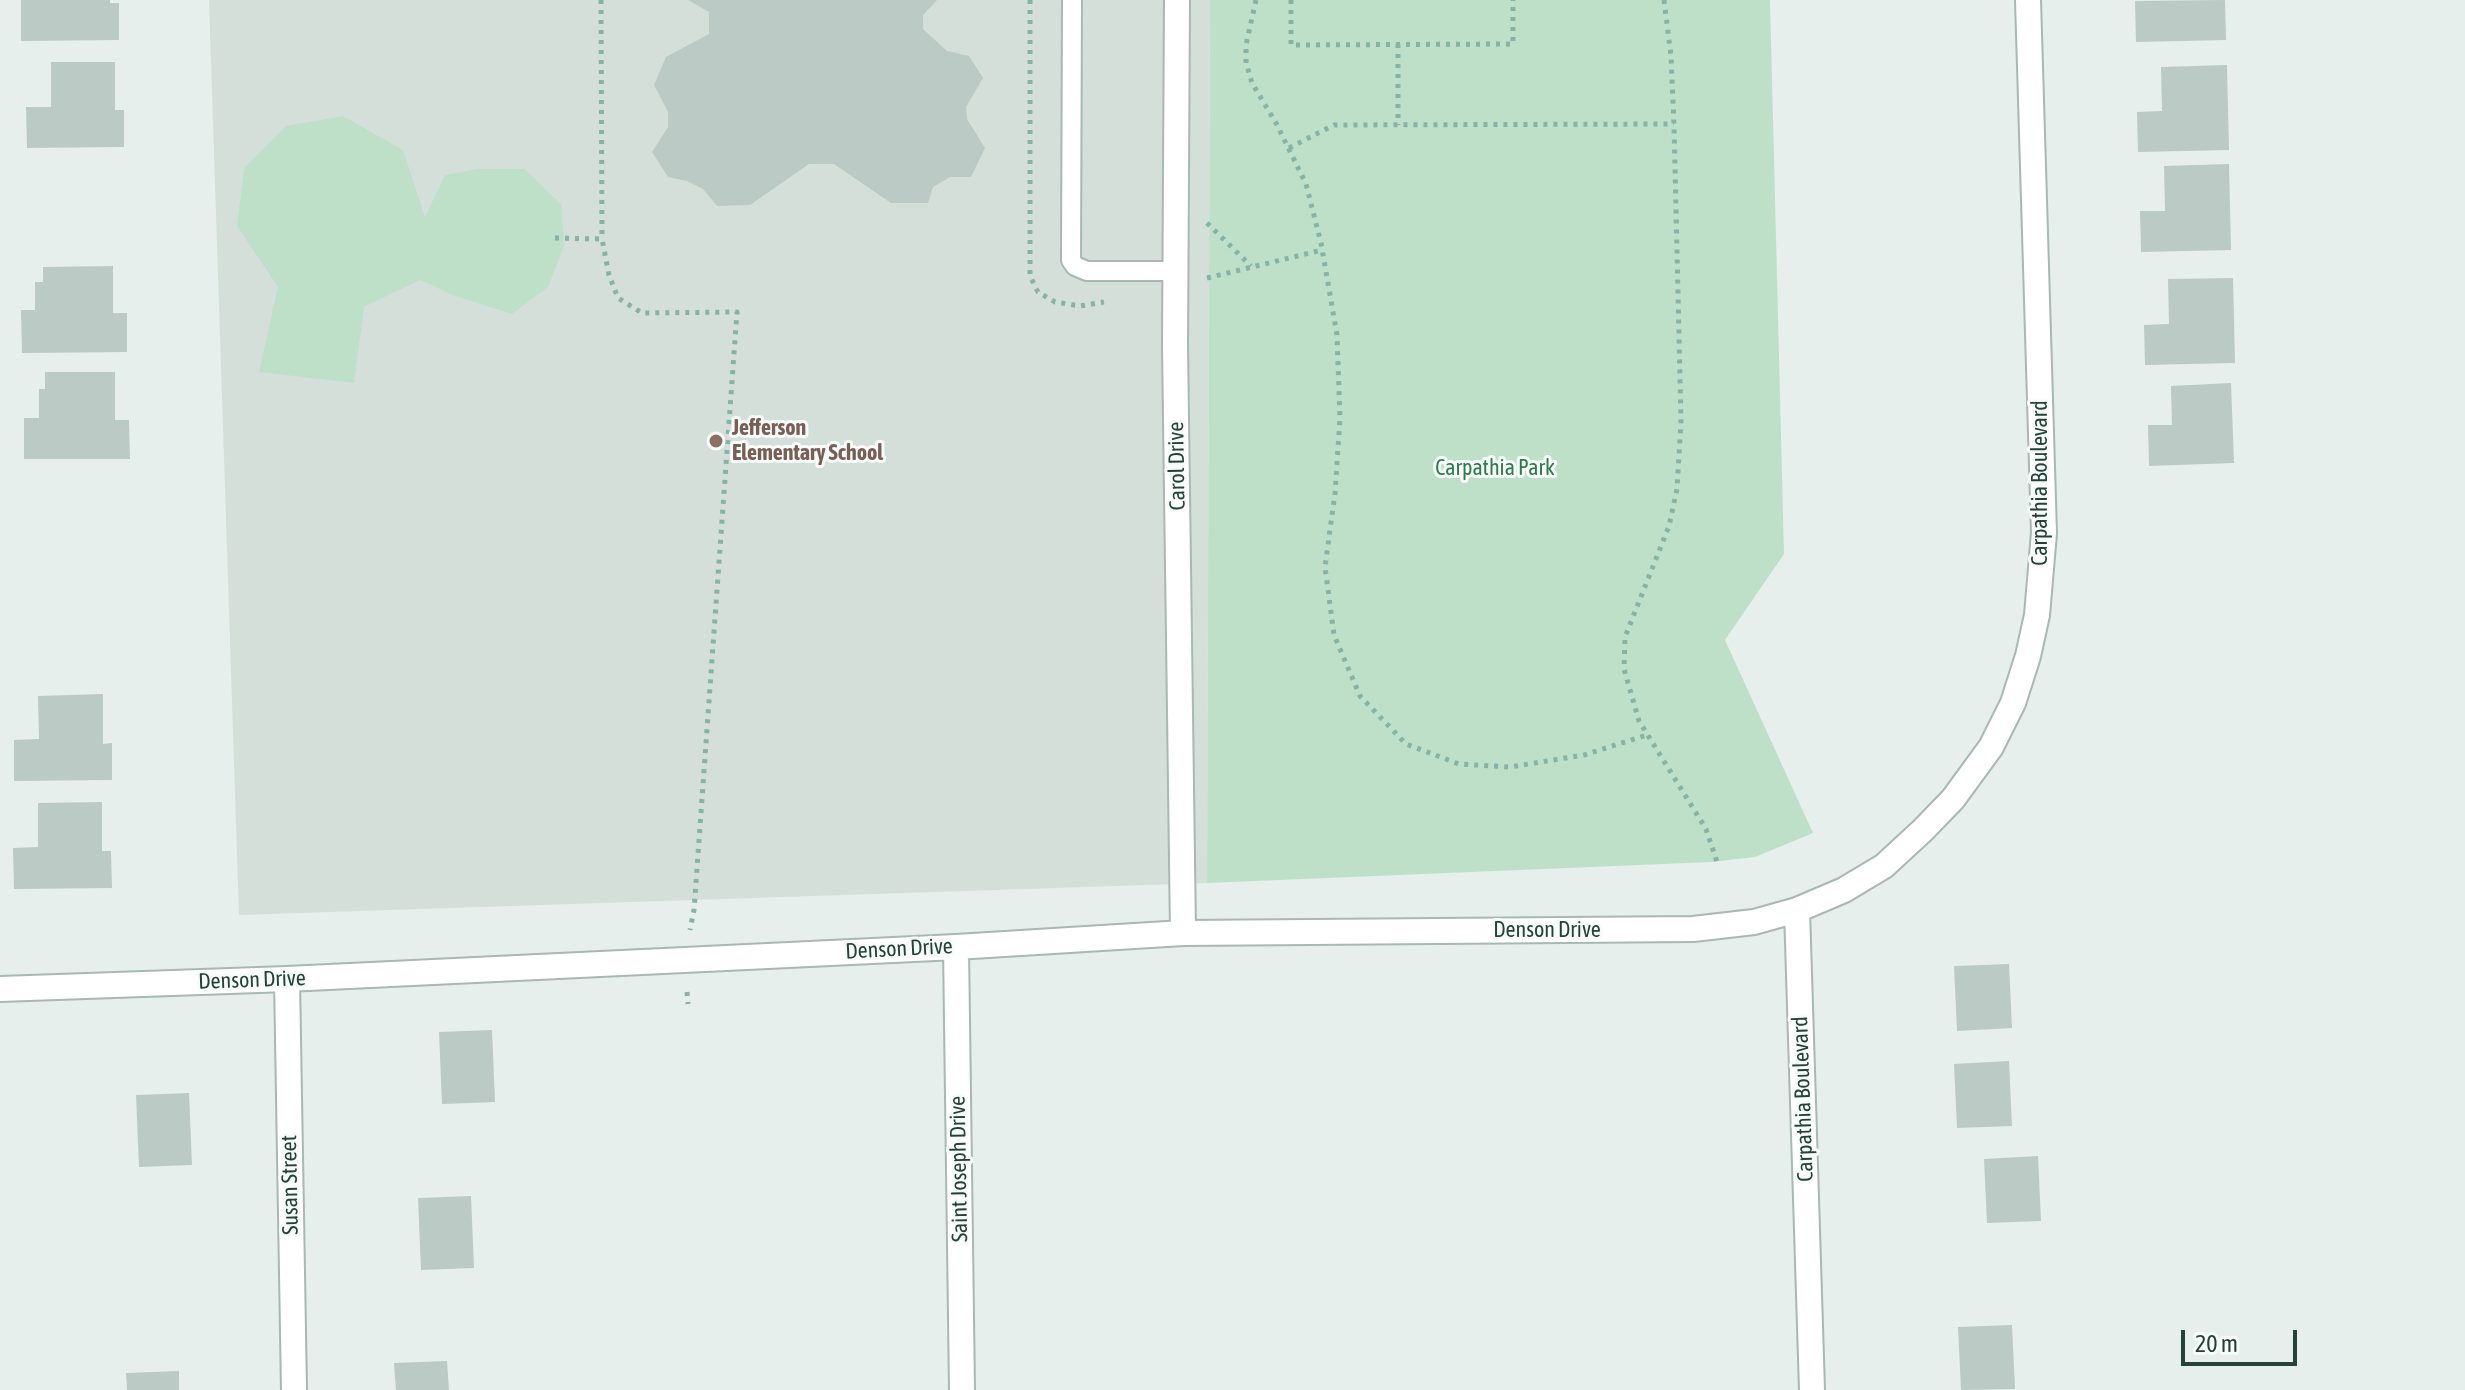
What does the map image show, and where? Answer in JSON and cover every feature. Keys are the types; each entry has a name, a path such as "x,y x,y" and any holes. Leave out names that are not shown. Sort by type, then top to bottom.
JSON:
{"street":[{"name":"Carol Drive","path":"1177,0 1175,345 1183,933"},
{"name":"Carpathia Boulevard","path":"1812,1390 1797,910 1844,890 1884,866 1953,799 1991,747 2013,703 2037,615 2044,533 2028,0"},
{"name":"Denson Drive","path":"0,989 287,979 1183,933 1693,929 1754,922 1797,910"},
{"name":"Saint Joseph Drive","path":"956,947 962,1390"},
{"name":"Susan Street","path":"287,979 294,1390"}],"lane":[{"path":"1072,0 1071,260 1075,266 1087,271 1175,280"}],"path":[{"path":"601,0 602,239 609,275 618,298 642,313 737,312 694,910 686,959 688,1004"},
{"path":"1256,0 1246,45 1246,63 1252,83 1306,184 1322,250 1337,335 1340,418 1335,493 1325,567 1334,635 1360,696 1406,744 1459,764 1510,767 1584,755 1647,735"},
{"path":"1291,0 1291,45 1513,44 1513,0"},
{"path":"1664,0 1671,56 1674,124 1681,421 1677,489 1669,526 1625,637 1624,669 1639,721 1706,829 1718,865"},
{"path":"1398,44 1398,125"},
{"path":"1288,148 1334,125 1674,124"},
{"path":"1176,218 1203,218 1252,267"},
{"path":"555,238 602,239"},
{"path":"1175,280 1203,279 1322,250"}],"shaded area":[{"name":"Jefferson Elementary School","path":"209,0 1210,0 1207,883 239,915"}],"green space":[{"name":"Carpathia Park","path":"1210,0 1770,0 1784,554 1725,640 1813,833 1755,857 1711,862 1207,883"},
{"path":"343,116 403,150 425,217 445,175 478,169 524,169 561,204 564,246 548,287 512,314 455,296 420,280 364,307 354,383 259,372 278,287 237,226 244,168 286,126"}],"building":[{"path":"21,0 110,0 110,3 119,3 119,40 21,41"},
{"path":"688,0 937,0 923,15 923,29 947,51 969,56 983,78 966,107 967,119 985,148 971,177 950,177 933,187 928,203 891,203 834,164 809,164 750,205 717,206 703,189 668,177 652,152 668,127 668,112 654,85 666,57 709,34 709,12"},
{"path":"2225,0 2226,40 2136,42 2135,1"},
{"path":"51,62 115,62 115,110 124,110 124,147 27,148 26,107 51,107"},
{"path":"2227,65 2229,150 2138,152 2137,112 2162,111 2161,67"},
{"path":"2229,164 2231,250 2141,252 2140,211 2165,211 2164,166"},
{"path":"113,266 113,313 127,313 127,352 22,353 21,310 35,310 35,282 43,282 43,267"},
{"path":"2233,278 2235,363 2145,365 2144,325 2169,324 2168,279"},
{"path":"45,372 115,372 115,420 129,420 130,459 24,459 24,418 39,418 39,389 45,389"},
{"path":"2231,383 2234,463 2149,466 2148,425 2172,425 2171,386"},
{"path":"103,694 103,744 112,743 112,780 14,781 14,740 39,739 38,696"},
{"path":"102,802 102,851 111,851 112,888 14,889 13,848 38,847 38,803"},
{"path":"2009,964 2012,1028 1957,1031 1954,966"},
{"path":"492,1030 495,1102 442,1104 439,1032"},
{"path":"2009,1061 2012,1126 1957,1128 1954,1064"},
{"path":"189,1093 192,1165 139,1167 136,1095"},
{"path":"2038,1156 2041,1221 1987,1223 1984,1159"},
{"path":"471,1196 474,1268 421,1270 418,1198"},
{"path":"2012,1325 2015,1389 1961,1390 1958,1327"},
{"path":"447,1361 449,1390 396,1390 394,1363"},
{"path":"179,1371 179,1390 127,1390 126,1373"}],"place":[{"name":"Jefferson Elementary School","path":"716,441"}]}
